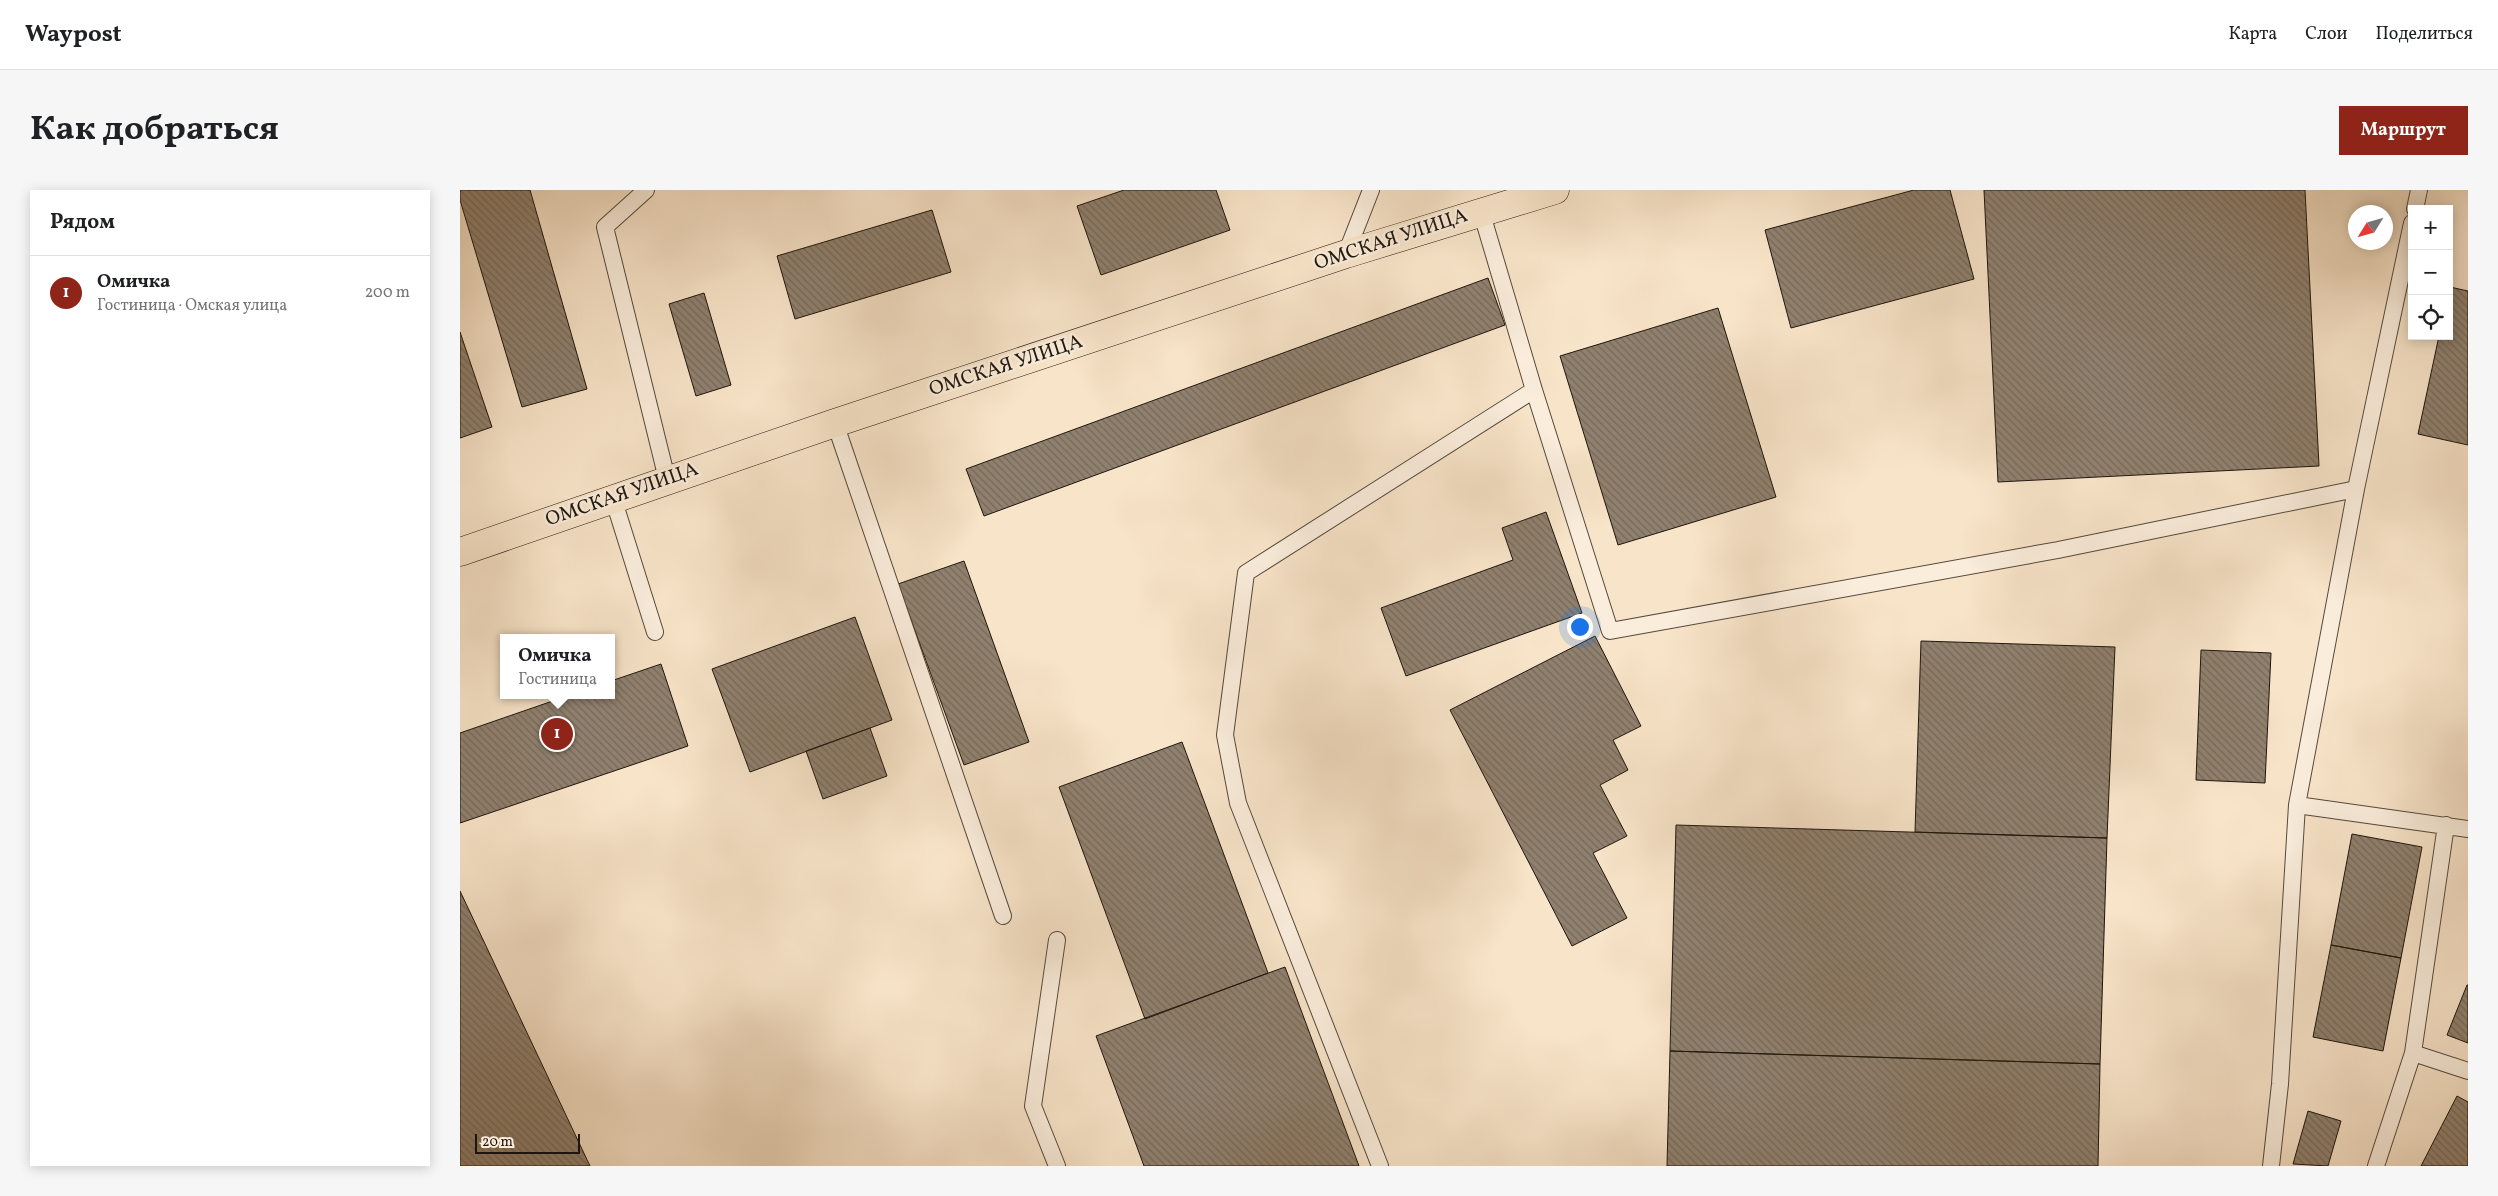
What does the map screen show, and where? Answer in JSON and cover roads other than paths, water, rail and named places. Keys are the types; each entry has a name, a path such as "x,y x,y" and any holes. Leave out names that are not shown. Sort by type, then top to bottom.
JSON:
{"main road":[{"name":"ОМСКАЯ УЛИЦА","path":"460,552 667,479 834,423 1346,254 1555,190"}],"lane":[{"path":"646,190 605,227 667,479"},
{"path":"1346,254 1371,190"},
{"path":"2416,205 2419,190"},
{"path":"1482,211 1534,390 1610,631 2058,550 2356,489"},
{"path":"2271,1166 2280,1084 2297,805 2356,489 2408,242"},
{"path":"1380,1166 1238,803 1225,735 1246,573 1534,390"},
{"path":"834,423 1003,916"},
{"path":"612,498 655,632"},
{"path":"2297,805 2468,829"},
{"path":"2376,1166 2413,1053 2446,825"},
{"path":"1057,940 1033,1106 1057,1166"},
{"path":"2413,1053 2468,1071"}],"place":[{"name":"Омичка","path":"557,734"}]}
